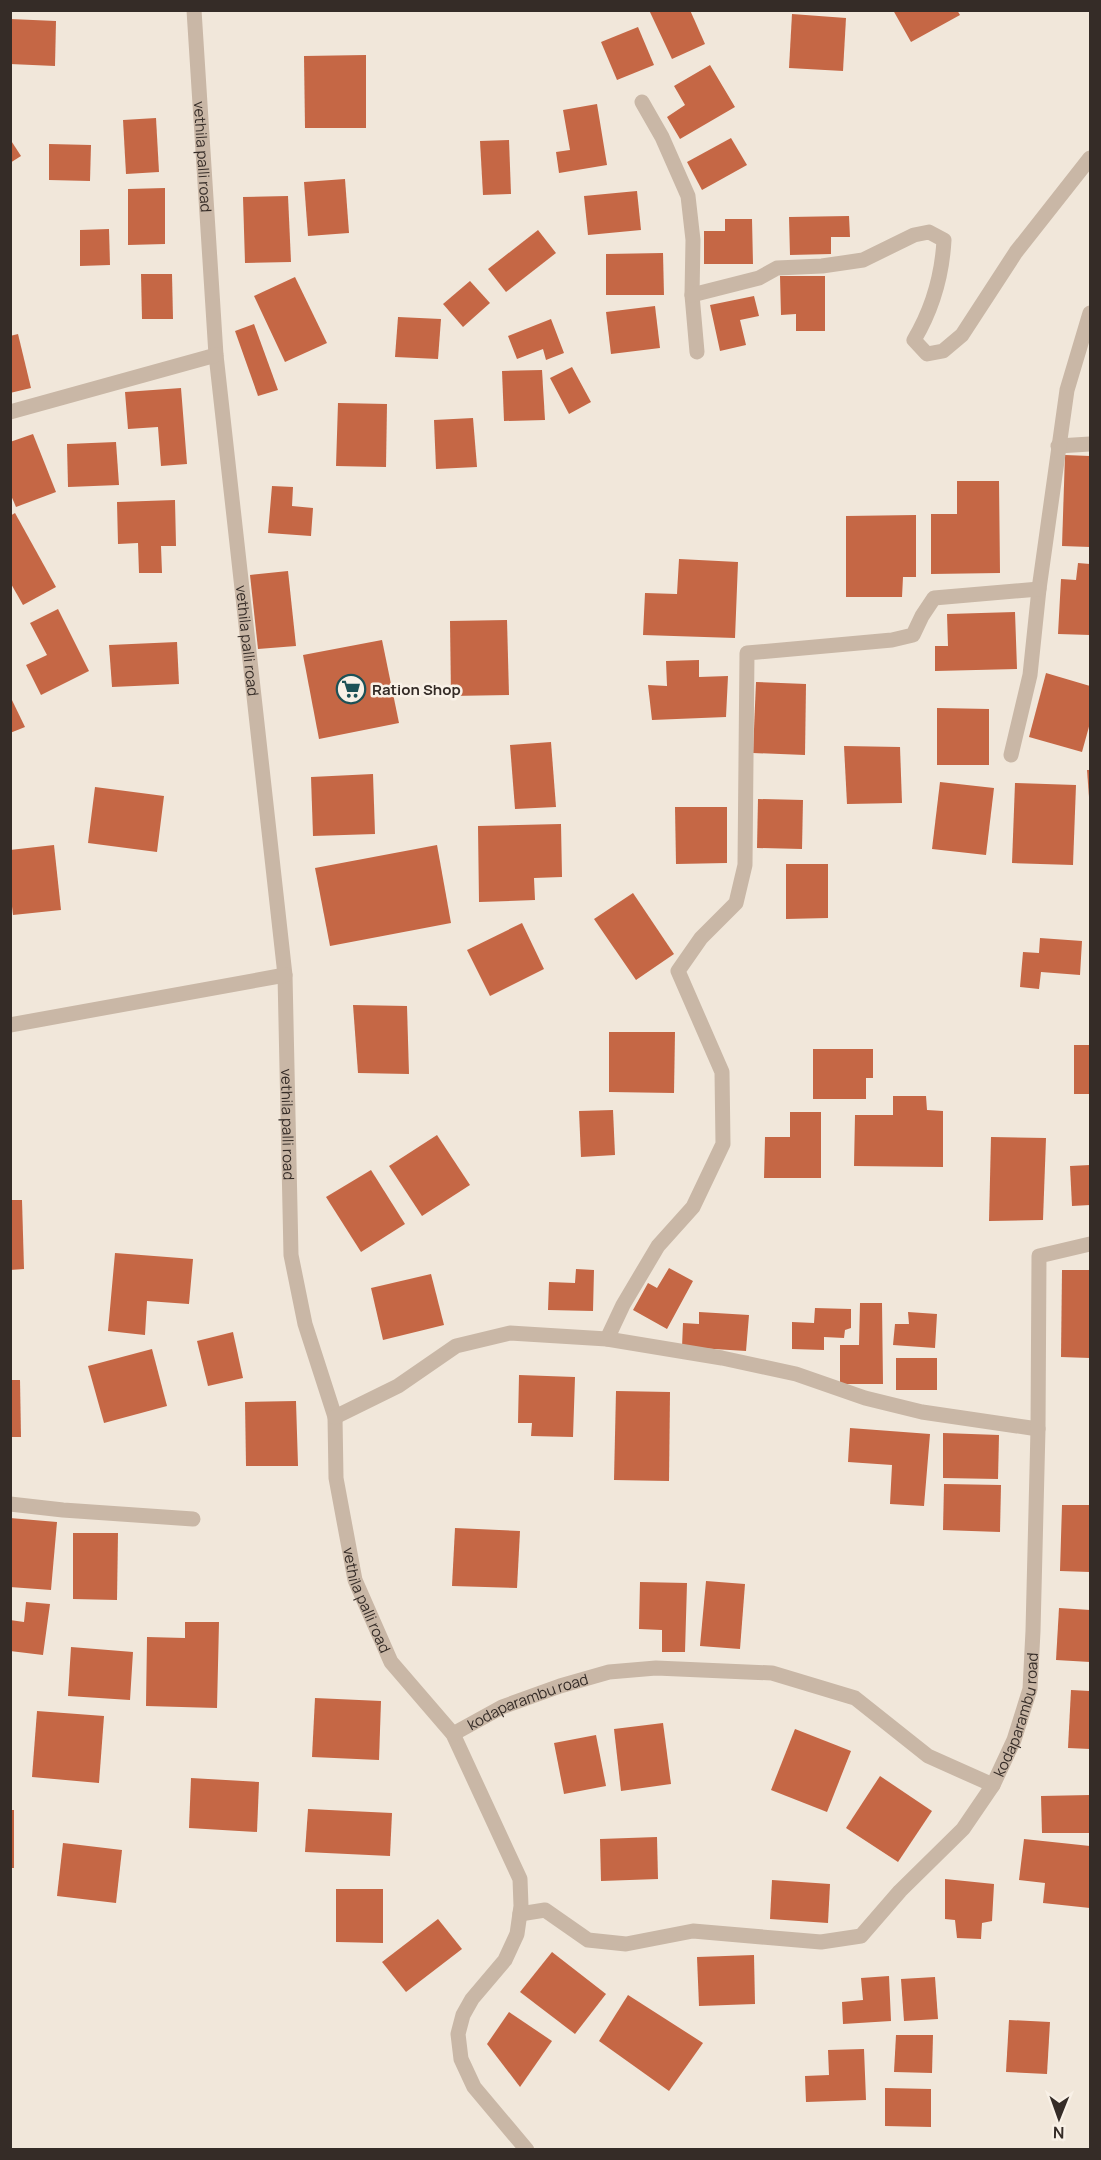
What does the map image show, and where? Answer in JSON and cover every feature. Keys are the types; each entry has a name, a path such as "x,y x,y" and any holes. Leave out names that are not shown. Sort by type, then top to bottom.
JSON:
{"street":[{"name":"vethila palli road","path":"194,10 216,355 285,975 291,1255 305,1324 335,1417 336,1478 355,1580 391,1662 453,1734 520,1879 520,1914 517,1934 505,1960 472,1999 463,2015 458,2034 461,2059 474,2087 527,2150"},
{"path":"642,102 662,137 688,196 693,240 692,295 697,352"},
{"path":"692,295 759,278 777,268 822,266 863,260 914,235 929,232 944,240 943,262 933,300 914,340 927,354 943,351 962,335 1016,252 1090,158"},
{"path":"1011,755 1030,675 1039,589 1067,390 1090,313"},
{"path":"10,412 216,355"},
{"path":"1059,446 1090,444"},
{"path":"608,1339 623,1305 658,1246 693,1207 723,1144 722,1072 678,970 701,938 736,903 745,865 747,653 892,640 913,635 921,616 934,598 1039,589"},
{"path":"10,1025 285,975"},
{"name":"kodaparambu road","path":"453,1734 502,1707 560,1686 609,1672 656,1668 772,1673 855,1698 928,1756 993,1785 1014,1740 1030,1689 1038,1429 1039,1256 1090,1244"},
{"path":"335,1417 398,1386 456,1346 510,1333 608,1339 722,1359 796,1374 865,1398 922,1412 1038,1429"},
{"path":"10,1504 193,1519"},
{"path":"520,1914 545,1910 588,1940 626,1944 693,1931 821,1942 861,1935 900,1891 963,1829 993,1785"}],"building":[{"path":"649,10 690,10 705,44 672,59"},
{"path":"893,10 957,10 960,15 911,42"},
{"path":"792,14 846,18 843,71 789,68"},
{"path":"10,19 56,21 55,66 10,64"},
{"path":"638,27 654,65 617,80 601,42"},
{"path":"366,55 366,128 305,128 304,56"},
{"path":"710,65 735,107 680,139 667,117 685,105 674,86"},
{"path":"597,104 607,165 559,173 556,152 570,150 563,110"},
{"path":"156,118 159,172 126,174 123,120"},
{"path":"731,138 747,165 702,190 687,162"},
{"path":"10,139 21,156 10,163"},
{"path":"509,140 511,194 483,195 480,141"},
{"path":"49,144 91,145 90,181 49,180"},
{"path":"345,179 349,233 308,236 304,182"},
{"path":"165,188 165,244 128,245 128,189"},
{"path":"637,191 641,230 588,235 584,196"},
{"path":"288,196 291,262 245,263 243,197"},
{"path":"849,216 850,237 831,237 831,254 790,255 789,217"},
{"path":"725,219 752,219 753,264 704,264 704,231 725,231"},
{"path":"109,229 110,265 80,266 80,230"},
{"path":"538,230 556,253 506,292 488,269"},
{"path":"663,253 664,295 606,295 606,254"},
{"path":"141,274 172,274 173,319 142,319"},
{"path":"780,276 825,276 825,331 796,331 796,314 781,315"},
{"path":"295,277 327,343 285,362 254,296"},
{"path":"470,281 490,303 463,327 443,304"},
{"path":"754,296 759,316 740,320 746,345 720,351 710,305"},
{"path":"655,306 660,348 611,354 606,312"},
{"path":"398,317 441,319 438,359 395,357"},
{"path":"551,319 564,353 546,360 543,349 517,359 508,336"},
{"path":"254,324 278,390 258,396 235,331"},
{"path":"18,334 31,388 10,393 10,336"},
{"path":"572,367 591,402 569,414 550,378"},
{"path":"542,370 545,420 504,421 502,371"},
{"path":"181,388 187,464 161,466 158,427 128,429 125,392"},
{"path":"338,403 387,404 386,467 336,466"},
{"path":"473,418 477,467 436,469 434,420"},
{"path":"33,434 56,492 16,507 10,493 10,442"},
{"path":"116,442 119,485 68,487 67,444"},
{"path":"1065,455 1090,456 1090,547 1062,546"},
{"path":"957,481 999,481 1000,573 931,574 931,514 957,514"},
{"path":"272,486 293,487 292,506 313,508 311,536 268,533"},
{"path":"175,500 176,546 161,546 162,573 139,573 138,543 118,544 117,502"},
{"path":"15,513 56,587 23,605 10,582 10,516"},
{"path":"916,515 916,577 903,577 902,597 846,597 846,516"},
{"path":"679,559 738,562 735,638 643,635 645,593 677,594"},
{"path":"1078,563 1090,564 1090,635 1058,634 1061,579 1076,580"},
{"path":"288,571 296,646 258,649 250,575"},
{"path":"58,609 89,671 41,695 26,665 47,655 30,623"},
{"path":"1015,612 1017,669 935,671 935,646 948,646 947,614"},
{"path":"507,620 509,695 451,696 450,621"},
{"name":"Ration Shop","path":"382,640 399,723 319,739 303,655"},
{"path":"177,642 179,684 112,687 109,645"},
{"path":"699,660 699,677 728,676 726,717 652,720 648,685 667,686 666,661"},
{"path":"1046,673 1090,686 1090,723 1082,752 1029,737"},
{"path":"756,682 806,684 805,755 753,753"},
{"path":"10,696 25,727 10,733"},
{"path":"937,708 989,709 989,765 937,765"},
{"path":"551,742 556,807 515,809 510,745"},
{"path":"844,746 900,747 902,803 847,804"},
{"path":"1087,770 1090,770 1090,797 1089,797"},
{"path":"373,774 375,834 313,836 311,777"},
{"path":"940,782 994,788 986,855 932,849"},
{"path":"1015,783 1076,785 1073,865 1012,863"},
{"path":"95,787 164,796 157,852 88,843"},
{"path":"758,799 803,800 802,849 757,848"},
{"path":"675,807 727,807 727,863 676,864"},
{"path":"561,824 562,877 534,878 535,900 479,902 478,826"},
{"path":"54,845 61,910 13,915 10,850"},
{"path":"437,845 451,923 330,946 315,868"},
{"path":"786,864 828,864 828,918 786,919"},
{"path":"633,893 674,954 636,980 594,919"},
{"path":"522,923 544,969 490,996 467,950"},
{"path":"1040,938 1082,941 1080,975 1041,972 1039,989 1020,987 1023,952 1039,953"},
{"path":"353,1005 407,1006 409,1074 358,1073"},
{"path":"609,1032 675,1032 674,1093 609,1092"},
{"path":"1074,1045 1090,1045 1090,1094 1074,1094"},
{"path":"813,1049 873,1049 873,1078 866,1078 866,1099 813,1099"},
{"path":"893,1096 926,1096 927,1110 943,1111 943,1167 854,1166 855,1115 893,1115"},
{"path":"613,1110 615,1155 581,1157 579,1111"},
{"path":"790,1112 821,1112 821,1178 764,1178 765,1137 790,1137"},
{"path":"437,1135 470,1185 422,1216 389,1166"},
{"path":"991,1137 1046,1138 1043,1220 989,1221"},
{"path":"1090,1165 1090,1205 1072,1206 1070,1166"},
{"path":"371,1170 405,1224 361,1252 326,1197"},
{"path":"10,1200 22,1200 24,1269 10,1270"},
{"path":"115,1253 193,1259 189,1304 147,1301 145,1335 108,1331"},
{"path":"669,1268 693,1281 667,1329 633,1310 648,1283 657,1288"},
{"path":"576,1269 594,1270 593,1311 548,1310 549,1282 575,1283"},
{"path":"1062,1270 1090,1270 1090,1358 1061,1357"},
{"path":"431,1274 444,1325 383,1340 371,1288"},
{"path":"860,1303 882,1303 883,1384 840,1384 840,1345 859,1345"},
{"path":"815,1308 851,1309 851,1328 845,1330 844,1338 824,1337 824,1350 792,1349 792,1322 814,1323"},
{"path":"699,1312 749,1315 746,1351 682,1347 683,1323 699,1324"},
{"path":"908,1312 937,1314 935,1348 893,1345 895,1324 909,1324"},
{"path":"233,1332 243,1378 208,1386 197,1341"},
{"path":"152,1349 167,1406 104,1423 88,1366"},
{"path":"896,1358 937,1358 937,1390 896,1390"},
{"path":"519,1375 575,1377 573,1437 531,1436 532,1423 518,1423"},
{"path":"10,1380 20,1380 21,1437 10,1437"},
{"path":"616,1391 670,1392 669,1481 614,1480"},
{"path":"296,1401 298,1466 246,1466 245,1402"},
{"path":"850,1428 930,1434 924,1506 890,1504 892,1465 848,1462"},
{"path":"943,1433 999,1435 998,1479 943,1478"},
{"path":"944,1484 1001,1485 1000,1532 943,1530"},
{"path":"1062,1505 1090,1505 1090,1572 1060,1571"},
{"path":"10,1518 57,1522 51,1590 10,1587"},
{"path":"455,1528 520,1531 517,1588 452,1586"},
{"path":"73,1533 118,1533 117,1600 73,1599"},
{"path":"706,1581 745,1584 740,1649 700,1646"},
{"path":"640,1582 687,1583 685,1652 662,1652 662,1630 639,1629"},
{"path":"26,1602 50,1604 43,1655 10,1651 10,1620 24,1622"},
{"path":"1059,1608 1090,1610 1090,1662 1056,1660"},
{"path":"185,1622 219,1622 217,1708 146,1706 147,1637 185,1638"},
{"path":"71,1647 133,1652 130,1700 68,1696"},
{"path":"1071,1690 1090,1691 1090,1749 1068,1748"},
{"path":"315,1698 381,1701 379,1760 312,1757"},
{"path":"37,1711 104,1716 99,1783 32,1777"},
{"path":"663,1723 671,1784 621,1791 614,1729"},
{"path":"795,1729 851,1751 827,1812 771,1790"},
{"path":"596,1735 606,1786 564,1794 554,1743"},
{"path":"880,1776 932,1811 898,1862 846,1828"},
{"path":"191,1778 259,1782 257,1832 189,1828"},
{"path":"1090,1795 1090,1833 1042,1833 1041,1796"},
{"path":"308,1809 392,1813 390,1856 305,1852"},
{"path":"10,1810 14,1810 14,1868 10,1868"},
{"path":"657,1837 658,1879 601,1881 600,1839"},
{"path":"1024,1839 1090,1846 1090,1908 1043,1903 1045,1883 1019,1880"},
{"path":"63,1843 122,1850 116,1903 57,1896"},
{"path":"945,1879 994,1884 992,1921 982,1923 981,1939 957,1938 955,1920 945,1919"},
{"path":"772,1880 830,1884 828,1923 770,1919"},
{"path":"336,1889 383,1889 383,1943 336,1942"},
{"path":"438,1919 462,1949 406,1992 382,1962"},
{"path":"552,1952 606,1994 575,2034 520,1992"},
{"path":"754,1955 755,2004 699,2006 697,1957"},
{"path":"889,1976 891,2021 843,2024 842,2002 863,2000 861,1978"},
{"path":"935,1977 938,2019 904,2021 901,1979"},
{"path":"628,1995 703,2043 669,2091 599,2041"},
{"path":"509,2012 552,2041 520,2087 487,2044"},
{"path":"1009,2020 1050,2022 1047,2074 1006,2072"},
{"path":"896,2035 933,2035 932,2073 894,2072"},
{"path":"864,2049 866,2100 806,2102 805,2076 829,2075 828,2050"},
{"path":"885,2088 931,2089 931,2127 885,2126"}],"place":[{"name":"Ration Shop","path":"351,689"}]}
